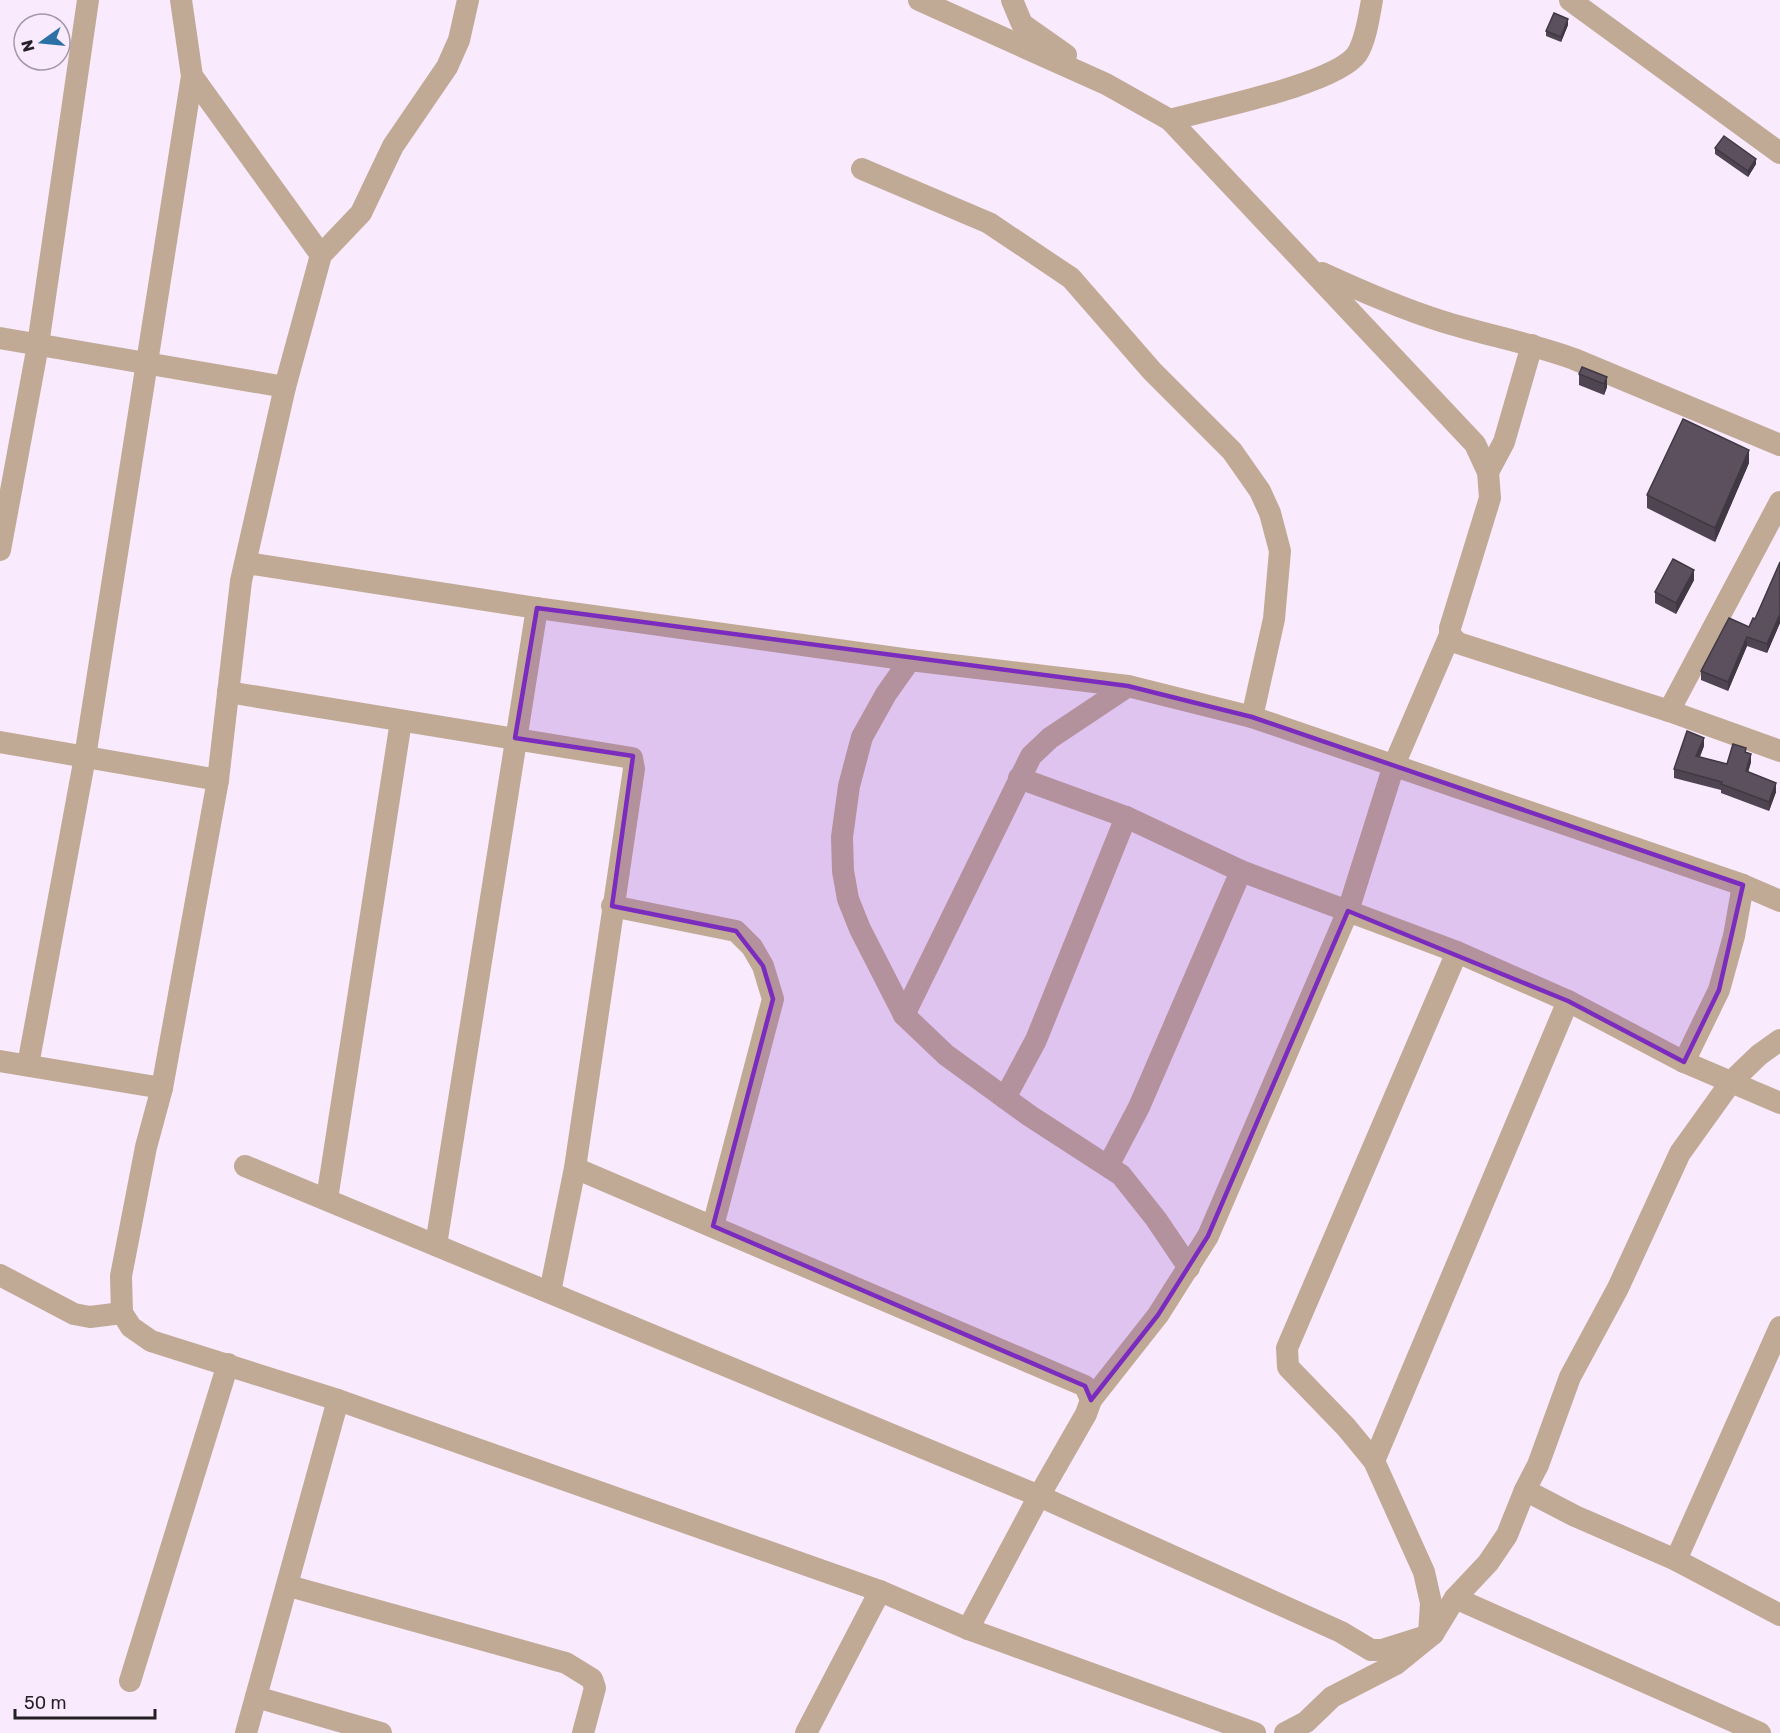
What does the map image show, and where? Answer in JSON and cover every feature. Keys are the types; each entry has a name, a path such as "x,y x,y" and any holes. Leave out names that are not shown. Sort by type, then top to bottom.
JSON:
{"street":[{"path":"0,550 38,345 88,0"},
{"path":"28,1065 85,757 149,363 192,76 181,0"},
{"path":"468,0 459,40 447,67 393,146 361,213 321,255 285,387 242,581 218,780 162,1088 146,1147 121,1276 123,1312 130,1327 151,1341 338,1400 880,1591 968,1629 1224,1728 1255,1733"},
{"path":"919,0 1106,84 1170,120 1475,444 1488,472 1490,498 1450,628 1450,635 1394,765 1348,910 1208,1236 1158,1315 1091,1400 1086,1414 968,1629"},
{"path":"1012,0 1022,24 1106,84"},
{"path":"1170,120 1311,81 1340,69 1357,53 1372,0"},
{"path":"1570,0 1780,153"},
{"path":"192,76 321,255"},
{"path":"862,169 989,223 1071,278 1152,370 1232,451 1260,491 1270,513 1280,551 1274,619 1252,717"},
{"path":"1311,269 1402,309 1532,345 1649,388 1780,445"},
{"path":"0,338 285,387"},
{"path":"1488,472 1504,442 1532,345"},
{"path":"1669,711 1780,502"},
{"path":"246,563 537,608 910,660 1128,686 1252,717 1743,885 1780,901"},
{"path":"436,1245 537,608"},
{"path":"1450,635 1458,643 1669,711 1780,751"},
{"path":"910,660 886,694 862,737 849,786 842,837 843,871 848,899 860,929 904,1015 946,1055 1005,1098 1121,1175 1136,1192 1189,1268"},
{"path":"904,1015 1030,756 1050,738 1128,686"},
{"path":"228,692 632,758 634,769 575,1168 550,1292"},
{"path":"327,1199 401,721"},
{"path":"0,742 218,780"},
{"path":"1019,778 1126,817 1241,871 1457,952 1568,1001 1684,1062 1780,1103"},
{"path":"1005,1098 1036,1040 1126,817"},
{"path":"1108,1166 1139,1107 1241,871"},
{"path":"1684,1062 1719,990 1734,936 1743,885"},
{"path":"612,906 736,931 752,947 763,966 773,999 713,1226"},
{"path":"1431,1634 1431,1603 1424,1572 1374,1461 1346,1427 1288,1367 1287,1348 1457,952"},
{"path":"1374,1461 1568,1001"},
{"path":"1332,1697 1396,1664 1431,1634 1455,1598 1488,1563 1507,1535 1538,1465 1570,1377 1609,1306 1680,1153 1731,1082 1759,1055 1780,1040"},
{"path":"0,1061 162,1088"},
{"path":"245,1166 1039,1496 1341,1632 1371,1650 1379,1650 1431,1634"},
{"path":"575,1168 1085,1386 1091,1400"},
{"path":"0,1275 75,1314 90,1317 123,1312"},
{"path":"1676,1560 1780,1327"},
{"path":"130,1682 228,1364"},
{"path":"246,1733 289,1586 338,1400"},
{"path":"1526,1490 1575,1516 1676,1560 1780,1615"},
{"path":"289,1586 566,1663 592,1679 595,1688 583,1733"},
{"path":"806,1733 880,1591"},
{"path":"1455,1598 1760,1733"},
{"path":"1285,1733 1306,1722 1332,1697 1349,1673 1379,1650"},
{"path":"256,1697 381,1733"}],"highlighted area":[{"path":"537,608 1128,686 1252,717 1743,885 1719,990 1684,1062 1568,1001 1348,911 1208,1236 1158,1315 1091,1400 1085,1386 713,1226 773,999 763,966 736,931 612,906 634,769 633,756 515,738"}],"building":[{"path":"1554,13 1568,19 1561,37 1546,31"},
{"path":"1724,136 1756,159 1748,171 1715,148"},
{"path":"1582,367 1607,377 1604,384 1579,374"},
{"path":"1683,419 1749,450 1715,528 1647,495"},
{"path":"1673,559 1694,570 1676,603 1655,592"},
{"path":"1780,562 1780,614 1767,644 1747,637 1728,682 1701,671 1729,618 1749,627 1753,618 1755,619"},
{"path":"1687,731 1704,738 1696,756 1727,764 1733,744 1746,748 1745,752 1751,754 1746,771 1776,783 1769,802 1721,784 1722,782 1674,769"}]}
